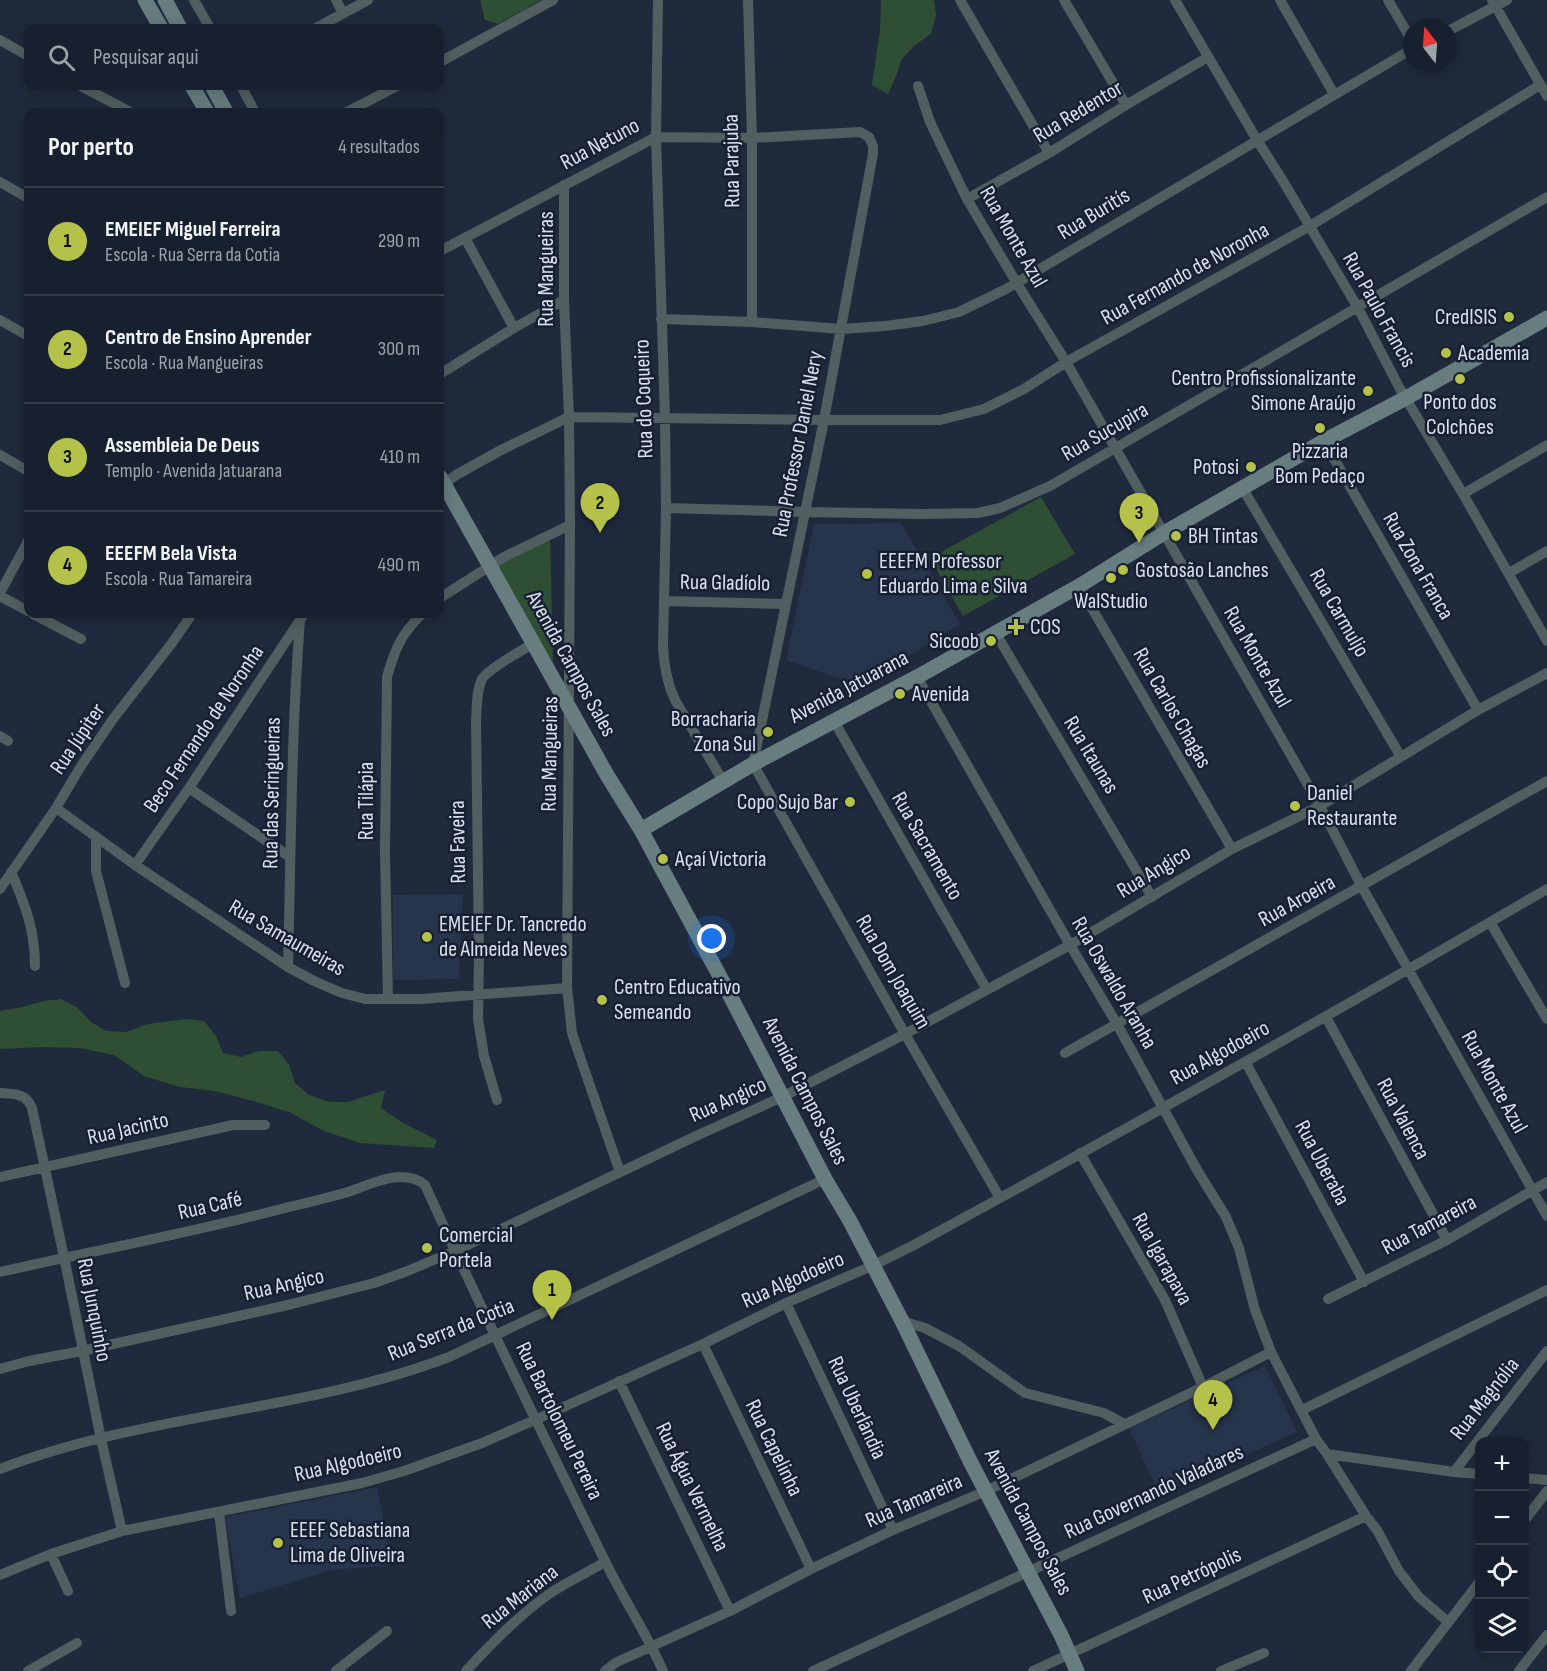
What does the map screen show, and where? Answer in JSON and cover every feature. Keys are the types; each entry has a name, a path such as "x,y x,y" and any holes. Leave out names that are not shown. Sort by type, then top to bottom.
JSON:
{"street":[{"path":"145,0 159,24"},
{"path":"165,0 178,24"},
{"path":"194,0 208,24"},
{"path":"336,0 343,13"},
{"path":"323,24 368,0"},
{"path":"444,60 553,0"},
{"name":"Rua do Coqueiro","path":"658,0 656,137 666,507 664,669 669,688 681,711 723,781"},
{"name":"Rua Parajuba","path":"748,0 752,138 752,322"},
{"path":"960,0 1049,153"},
{"path":"1064,0 1125,105"},
{"name":"Rua Paulo Francis","path":"1175,0 1358,308 1406,398 1547,641"},
{"path":"1280,0 1334,94"},
{"path":"1388,0 1403,26"},
{"path":"1457,26 1494,3 1507,0"},
{"path":"1494,3 1547,96"},
{"path":"0,40 24,54"},
{"name":"Rua Buritís","path":"662,319 752,322 841,329 906,324 941,317 973,306 1006,289 1403,55"},
{"name":"Rua Redentor","path":"967,199 1049,153 1125,105 1208,57"},
{"name":"Rua Fernando de Noronha","path":"824,420 940,420 984,409 1310,226 1540,85"},
{"name":"Rua Monte Azul","path":"918,86 935,134 967,199 1066,362 1320,806 1362,886 1547,1216"},
{"path":"89,90 122,108"},
{"path":"194,90 205,108"},
{"path":"214,90 224,108"},
{"path":"243,90 253,108"},
{"path":"355,108 389,90"},
{"name":"Rua Netuno","path":"444,249 656,137 752,138 866,134"},
{"name":"Rua Professor Daniel Nery","path":"753,764 824,420 873,154 871,141 866,134"},
{"path":"0,182 24,196"},
{"name":"Rua Mangueiras","path":"564,185 564,300 569,417 570,525 567,988 572,1033 620,1172"},
{"name":"Rua Sucupira","path":"666,507 921,514 978,513 1000,508 1050,486 1547,197"},
{"path":"465,238 514,328"},
{"path":"444,372 564,300"},
{"name":"Avenida Jatuarana","path":"641,830 753,764 917,677 1079,586 1164,533 1324,441 1406,398 1547,318"},
{"path":"0,320 24,334"},
{"path":"444,481 569,417 824,420"},
{"name":"Rua Zona Franca","path":"1324,441 1478,710"},
{"path":"1463,494 1547,445"},
{"path":"0,455 24,469"},
{"name":"Avenida Campos Sales","path":"444,488 490,565 607,775 641,830 724,984 902,1321 1077,1671"},
{"name":"Rua Carmuljo","path":"1243,489 1401,757"},
{"path":"444,595 490,565 570,525"},
{"path":"24,549 0,595 24,609"},
{"path":"1509,573 1547,551"},
{"name":"Rua Carlos Chagas","path":"1079,586 1232,849"},
{"name":"Rua Gladíolo","path":"664,601 786,604"},
{"path":"41,618 81,639"},
{"name":"Rua Júpiter","path":"0,889 113,719 189,618"},
{"name":"Beco Fernando de Noronha","path":"135,865 301,618"},
{"name":"Rua das Seringueiras","path":"288,967 291,776 295,682 302,618"},
{"name":"Rua Tilápia","path":"387,999 385,852 387,677 395,649 418,618"},
{"name":"Rua Itaunas","path":"995,632 1152,897"},
{"name":"Rua Faveira","path":"497,1100 487,1069 478,1019 476,721 478,694 483,678 489,671 532,644"},
{"name":"Rua Angico","path":"0,1369 374,1283 455,1251 782,1097 906,1034 1070,945 1232,849 1320,806 1478,710 1547,673"},
{"name":"Rua Oswaldo Aranha","path":"917,677 1226,1217 1233,1232 1255,1310 1271,1352 1316,1438 1327,1454"},
{"name":"Rua Sacramento","path":"834,721 987,990"},
{"name":"Rua Dom Joaquim","path":"753,764 1000,1198"},
{"name":"Rua Aroeira","path":"1065,1053 1547,781"},
{"path":"189,788 290,857"},
{"name":"Rua Samaumeiras","path":"56,808 135,865 288,967 342,993 366,999 387,999 567,988"},
{"path":"96,837 96,871 125,983"},
{"path":"11,872 32,929 35,966"},
{"name":"Rua Algodoeiro","path":"0,1575 51,1554 122,1531 362,1483 404,1472 482,1443 537,1419 703,1344 786,1303 872,1266 1246,1062 1547,889"},
{"path":"1490,922 1547,1019"},
{"name":"Rua Valenca","path":"1326,1017 1447,1240"},
{"name":"Rua Uberaba","path":"1246,1062 1364,1282"},
{"name":"Rua Junquinho","path":"0,1092 26,1098 32,1108 122,1531"},
{"name":"Rua Jacinto","path":"0,1177 232,1125 265,1125"},
{"name":"Rua Igarapava","path":"1080,1153 1165,1300 1203,1387"},
{"name":"Rua Café","path":"0,1272 215,1226 322,1200 396,1177 413,1178 426,1185"},
{"name":"Rua Serra da Cotia","path":"0,1469 26,1459 101,1439 334,1391 412,1371 495,1336 825,1179"},
{"name":"Rua Tamareira","path":"1328,1299 1447,1240 1547,1182"},
{"name":"Rua Bartolomeu Pereira","path":"426,1185 495,1336 605,1562 652,1646 663,1671"},
{"path":"1302,1410 1547,1290"},
{"name":"Rua Uberlândia","path":"786,1303 893,1530"},
{"path":"902,1321 925,1328 959,1346 1025,1393 1104,1413 1124,1424"},
{"name":"Rua Capelinha","path":"703,1344 811,1569"},
{"name":"Rua Magnólia","path":"1454,1472 1547,1351"},
{"name":"Rua Tamareira","path":"605,1671 617,1662 730,1611 811,1569 893,1530 986,1491 1271,1352"},
{"name":"Rua Água Vermelha","path":"619,1381 730,1611"},
{"name":"Rua Governando Valadares","path":"813,1671 1316,1438"},
{"path":"1327,1454 1475,1474"},
{"path":"1327,1454 1377,1530 1404,1578 1419,1597 1448,1622"},
{"path":"1529,1478 1547,1480"},
{"path":"1529,1514 1547,1491"},
{"path":"219,1512 231,1611"},
{"name":"Rua Petrópolis","path":"1033,1671 1366,1516"},
{"path":"51,1554 68,1591"},
{"name":"Rua Mariana","path":"466,1671 488,1647 534,1605 605,1562"},
{"path":"1411,1671 1475,1586"},
{"path":"336,1671 387,1631"},
{"path":"1519,1671 1547,1635"},
{"path":"28,1671 77,1643"},
{"path":"1221,1671 1264,1653"}],"shaded area":[{"name":"EEEFM Professor Eduardo Lima e Silva","path":"901,523 960,624 861,686 786,660 814,524"},
{"name":"EMEIEF Dr. Tancredo de Almeida Neves","path":"463,894 459,979 393,980 393,895"},
{"path":"1265,1366 1297,1432 1159,1494 1129,1428"},
{"name":"EEEF Sebastiana Lima de Oliveira","path":"377,1487 392,1565 332,1570 240,1598 225,1517"}],"green space":[{"path":"480,0 541,0 498,24 485,20"},
{"path":"881,0 934,0 936,15 931,34 915,45 902,59 888,94 872,85 880,30"},
{"path":"1041,497 1075,554 963,616 930,558"},
{"path":"550,535 553,663 495,566"},
{"path":"61,999 78,1008 91,1022 106,1031 126,1032 148,1024 186,1019 204,1021 216,1036 223,1053 241,1057 259,1051 278,1051 289,1065 295,1083 309,1095 329,1102 348,1102 385,1090 381,1108 403,1123 437,1140 434,1148 360,1143 324,1131 289,1112 215,1091 180,1087 144,1076 114,1055 80,1048 0,1049 0,1011"}],"place":[{"name":"CredISIS","path":"1509,317"},
{"name":"Academia","path":"1446,353"},
{"name":"Ponto dos Colchões","path":"1460,379"},
{"name":"Centro Profissionalizante Simone Araújo","path":"1368,391"},
{"name":"Pizzaria Bom Pedaço","path":"1320,428"},
{"name":"Potosi","path":"1251,467"},
{"name":"Centro de Ensino Aprender","path":"600,533"},
{"name":"BH Tintas","path":"1176,536"},
{"name":"Assembleia De Deus","path":"1139,543"},
{"name":"Gostosão Lanches","path":"1123,570"},
{"name":"EEEFM Professor Eduardo Lima e Silva","path":"867,574"},
{"name":"WalStudio","path":"1111,578"},
{"name":"COS","path":"1016,627"},
{"name":"Sicoob","path":"991,641"},
{"name":"Avenida","path":"900,694"},
{"name":"Borracharia Zona Sul","path":"768,732"},
{"name":"Copo Sujo Bar","path":"850,802"},
{"name":"Daniel Restaurante","path":"1295,806"},
{"name":"Açaí Victoria","path":"663,859"},
{"name":"EMEIEF Dr. Tancredo de Almeida Neves","path":"427,937"},
{"name":"Centro Educativo Semeando","path":"602,1000"},
{"name":"Comercial Portela","path":"427,1248"},
{"name":"EMEIEF Miguel Ferreira","path":"552,1320"},
{"name":"EEEFM Bela Vista","path":"1213,1430"},
{"name":"EEEF Sebastiana Lima de Oliveira","path":"278,1543"}]}
